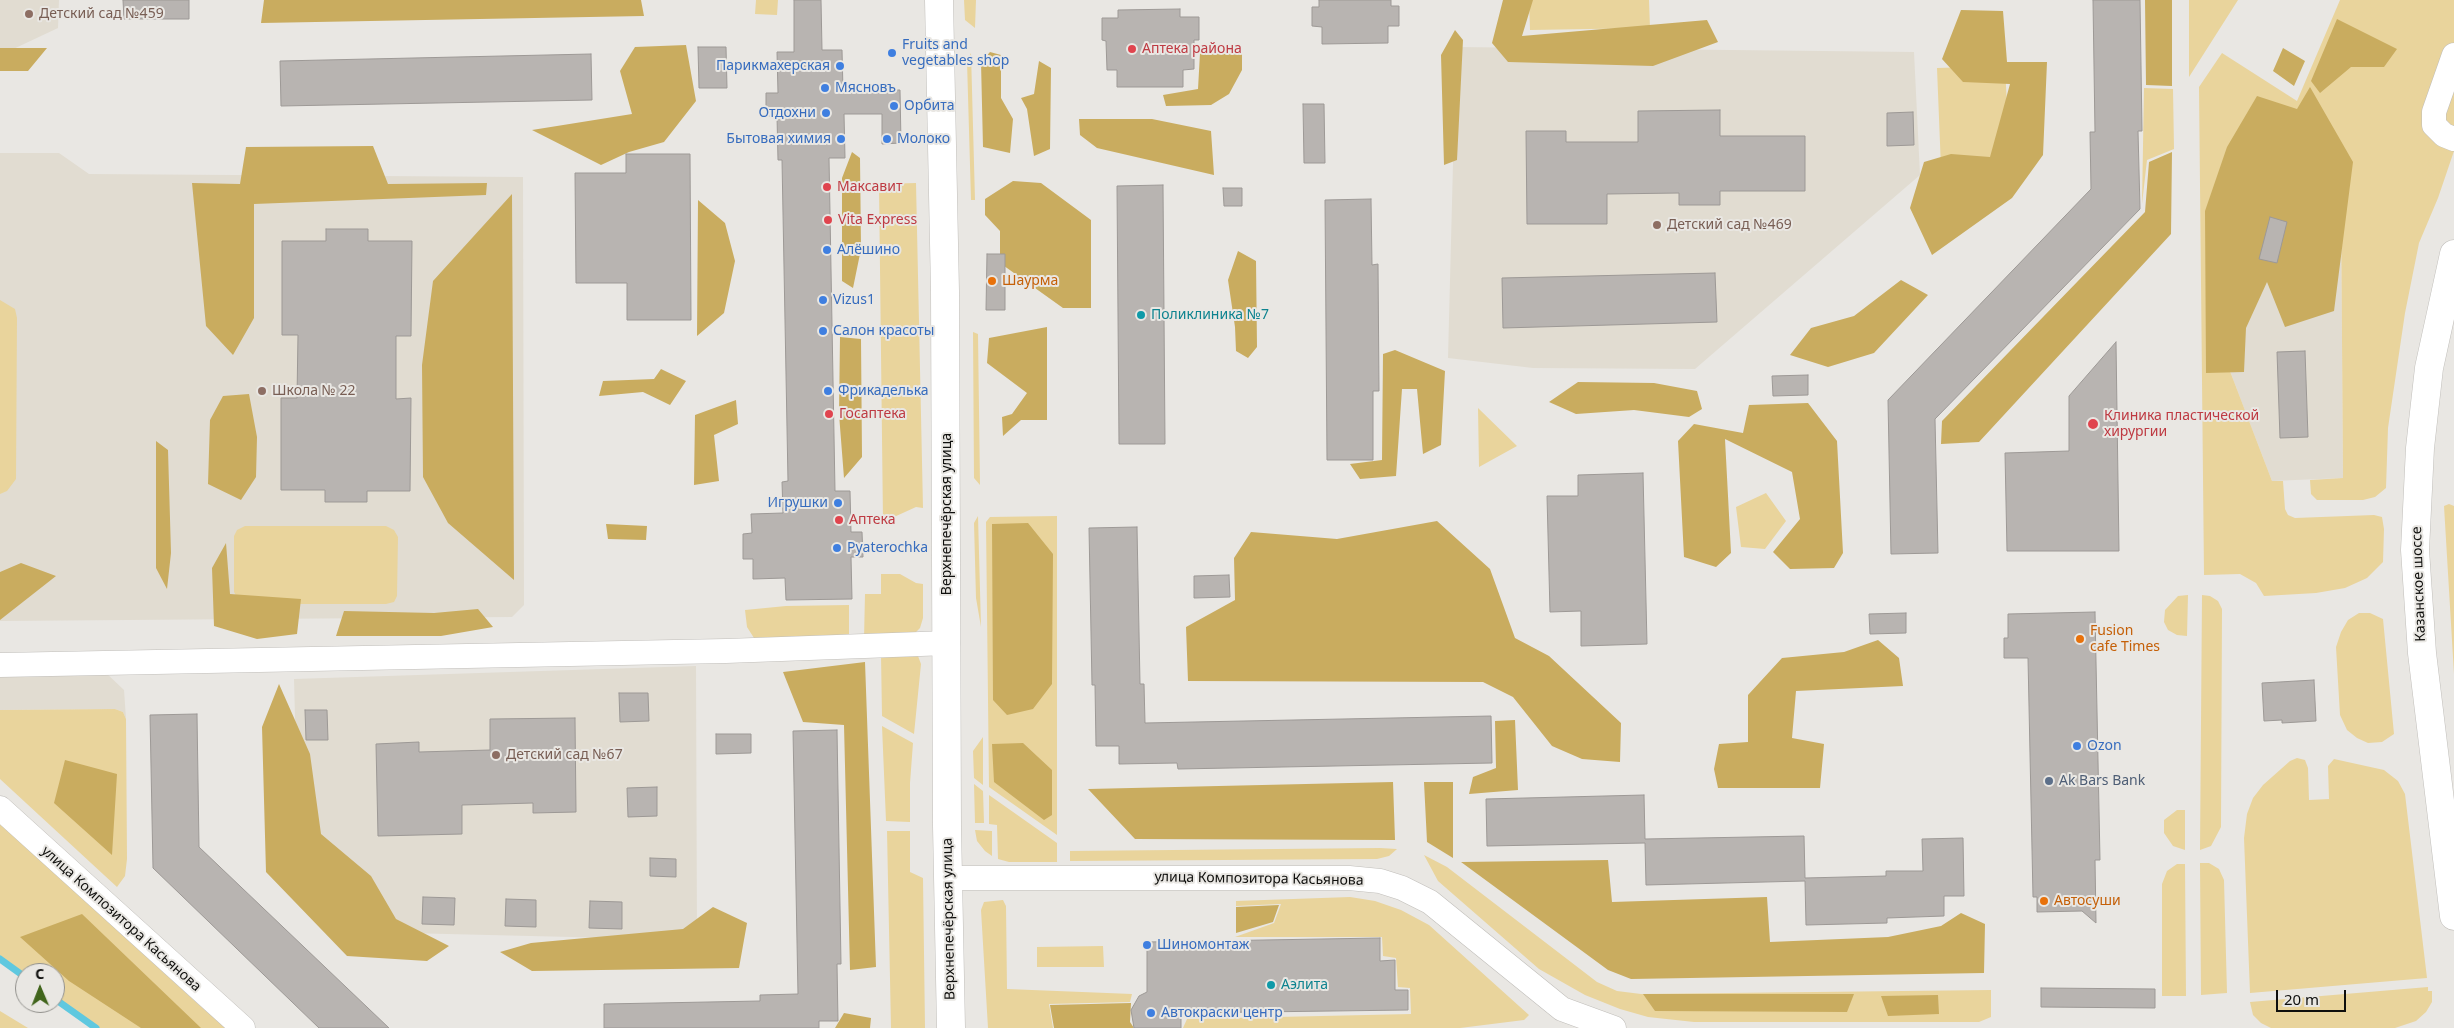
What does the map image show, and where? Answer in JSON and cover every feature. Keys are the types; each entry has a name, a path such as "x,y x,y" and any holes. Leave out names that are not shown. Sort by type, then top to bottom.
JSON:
{"street":[{"name":"Верхнепечёрская улица","path":"938,0 946,290 948,878 951,1028"},
{"path":"2454,55 2434,112 2434,125 2444,135 2454,138"},
{"name":"Казанское шоссе","path":"2454,254 2429,368 2420,448 2415,550 2422,653 2454,916"},
{"path":"0,665 726,651 948,643"},
{"name":"улица Композитора Касьянова","path":"0,808 243,1028"},
{"name":"улица Композитора Касьянова","path":"948,878 1349,878 1380,881 1402,888 1430,902 1562,1009 1614,1028"}],"shaded area":[{"name":"Детский сад №459","path":"0,0 59,0 58,28 7,52 0,52"},
{"path":"264,0 641,0 644,16 261,23"},
{"path":"756,0 778,0 777,15 755,14"},
{"path":"964,0 976,0 975,28 965,20"},
{"path":"1503,0 1533,0 1522,36 1707,20 1718,42 1653,66 1508,62 1492,43"},
{"path":"1529,0 1649,0 1650,28 1530,30"},
{"path":"2145,0 2172,0 2172,86 2146,85"},
{"path":"2189,0 2238,0 2189,77"},
{"path":"2340,0 2454,0 2454,151 2438,198 2419,243 2405,313 2388,428 2386,488 2375,497 2363,500 2317,500 2311,494 2310,480 2343,478 2341,202 2253,185 2220,345 2272,481 2283,481 2285,509 2288,515 2295,518 2374,515 2382,517 2384,529 2383,562 2367,578 2345,588 2316,593 2264,596 2256,583 2240,574 2204,575 2199,87 2222,53 2297,101"},
{"path":"1961,10 2003,11 2007,62 2047,62 2043,155 2012,198 1932,255 1910,208 1924,162 1951,154 1990,157 2010,84 1963,82 1942,59"},
{"path":"2337,19 2397,49 2384,67 2351,67 2320,93 2311,81"},
{"path":"1455,30 1463,40 1457,160 1444,165 1441,55"},
{"path":"686,45 696,101 664,142 629,152 601,165 532,130 632,114 620,71 635,47"},
{"name":"Детский сад №469","path":"1456,47 1914,52 1920,175 1695,369 1533,368 1448,358"},
{"path":"0,48 47,48 28,71 0,71"},
{"path":"2283,48 2305,61 2294,86 2273,71"},
{"path":"990,52 1001,55 1001,98 1013,119 1010,153 983,147 981,62"},
{"path":"971,53 975,200 971,200 967,61"},
{"path":"1200,53 1242,54 1242,70 1229,94 1211,105 1166,106 1163,95 1198,89"},
{"path":"1039,61 1051,68 1050,149 1034,156 1027,109 1021,98 1034,94"},
{"path":"2005,66 2010,166 1941,168 1937,68"},
{"path":"2310,87 2353,162 2334,311 2285,327 2267,282 2246,328 2244,372 2206,373 2205,211 2227,147 2257,96 2297,109"},
{"path":"2144,88 2173,89 2174,149 2147,160 2142,204"},
{"path":"1079,119 1152,119 1211,131 1214,175 1097,148 1080,135"},
{"path":"373,146 388,184 487,183 486,195 254,204 254,318 233,355 206,326 192,183 240,184 246,147"},
{"path":"852,152 860,158 861,249 853,288 842,281 842,178"},
{"path":"2172,152 2171,234 1979,442 1941,444 1942,421 2145,212 2149,162"},
{"name":"Школа № 22","path":"0,153 59,153 89,174 523,177 524,605 512,617 0,621"},
{"path":"1013,181 1041,183 1091,220 1091,308 1063,308 1000,263 1000,231 985,215 985,199"},
{"path":"916,183 923,508 916,507 883,522 879,184"},
{"path":"2253,185 2341,202 2343,478 2272,481 2220,345"},
{"path":"512,194 514,580 448,523 423,477 422,365 433,281"},
{"path":"698,200 725,223 735,261 724,313 697,336"},
{"path":"1238,251 1256,261 1257,347 1248,358 1236,351 1235,327 1228,280"},
{"path":"1901,280 1928,295 1874,353 1828,367 1790,355 1811,328 1854,316"},
{"path":"0,300 15,309 17,318 16,479 7,491 0,494"},
{"path":"1047,327 1047,420 1021,420 1003,436 1002,417 1012,414 1027,393 987,363 989,338"},
{"path":"973,332 978,334 980,485 974,478"},
{"path":"840,337 861,339 862,457 844,478 839,414"},
{"path":"1395,350 1445,371 1441,445 1423,454 1417,389 1402,389 1396,476 1360,479 1350,464 1382,460 1383,354"},
{"path":"661,369 686,381 670,405 643,392 599,396 603,381 654,379"},
{"path":"1578,382 1654,383 1697,391 1702,409 1689,417 1634,410 1576,414 1549,402"},
{"path":"249,394 257,437 256,477 241,500 208,484 210,420 223,396"},
{"path":"736,400 738,424 714,435 719,481 694,485 695,415"},
{"path":"1808,403 1837,441 1843,553 1834,568 1790,569 1773,552 1800,519 1792,472 1725,439 1731,553 1716,567 1684,557 1678,441 1694,424 1743,433 1749,405"},
{"path":"1478,408 1517,446 1479,467"},
{"path":"156,441 168,450 171,553 167,589 156,568"},
{"path":"1766,493 1786,521 1765,549 1741,547 1736,507"},
{"path":"2449,504 2454,506 2454,674 2444,506"},
{"path":"978,516 981,627 976,598 974,523"},
{"path":"1057,516 1057,835 989,787 986,522 990,517"},
{"path":"1437,521 1490,569 1515,638 1549,656 1621,723 1620,762 1582,759 1552,746 1513,697 1483,682 1188,681 1186,627 1235,600 1234,558 1251,532 1337,539"},
{"path":"1028,523 1053,554 1052,684 1033,709 1007,715 993,700 992,524"},
{"path":"606,524 647,526 646,540 608,539"},
{"path":"245,526 386,526 394,530 398,537 397,596 394,602 386,604 245,604 238,599 234,592 234,536 237,530"},
{"path":"226,543 230,594 301,599 297,634 257,639 214,626 212,568"},
{"path":"21,563 56,576 0,620 0,572"},
{"path":"881,574 900,574 916,583 923,584 923,618 920,628 914,634 864,639 865,594 881,594"},
{"path":"2188,595 2187,636 2177,635 2168,630 2164,622 2165,610 2178,596"},
{"path":"2202,595 2210,596 2218,601 2222,609 2221,827 2211,846 2200,850"},
{"path":"849,605 849,639 754,638 747,627 745,610 786,606"},
{"path":"478,609 493,627 441,636 336,636 344,611 434,613"},
{"path":"2359,613 2370,613 2383,619 2394,734 2382,742 2368,743 2357,738 2347,730 2340,715 2336,647 2341,632 2348,620"},
{"path":"1878,640 1899,658 1903,686 1796,691 1792,738 1824,744 1820,788 1718,788 1714,769 1719,744 1748,742 1748,695 1782,658 1844,652"},
{"path":"910,654 918,656 921,664 914,734 882,716 881,655"},
{"path":"865,662 876,967 850,970 844,725 803,722 783,672"},
{"name":"Детский сад №67","path":"696,666 697,940 364,932 298,830 294,679"},
{"path":"104,671 124,690 126,719 123,712 115,709 0,710 0,674"},
{"path":"279,684 310,754 321,834 371,876 396,919 449,946 427,961 347,956 266,872 262,727"},
{"path":"115,709 123,712 126,719 127,859 125,876 117,887 0,779 0,710"},
{"path":"1515,720 1518,790 1469,794 1473,777 1496,768 1495,721"},
{"path":"882,726 913,743 910,822 886,821"},
{"path":"983,737 983,785 974,778 973,751"},
{"path":"1023,743 1052,770 1052,815 1044,820 994,782 992,744"},
{"path":"2297,758 2305,760 2308,768 2309,800 2329,799 2328,766 2334,759 2384,770 2398,781 2405,794 2427,978 2250,993 2244,838 2247,814 2253,798 2263,785 2290,761"},
{"path":"65,760 117,774 112,855 54,803"},
{"path":"1393,782 1395,840 1135,839 1088,789"},
{"path":"1424,782 1453,782 1453,858 1427,842"},
{"path":"974,784 983,791 984,823 975,823"},
{"path":"989,795 1057,843 1057,862 1009,862 998,859 997,825 989,824"},
{"path":"2177,810 2185,810 2185,850 2173,846 2164,833 2164,820"},
{"path":"0,822 226,1028 96,1028 65,1006 65,963 15,963 15,970 0,959"},
{"path":"975,830 992,831 992,856 977,841"},
{"path":"887,831 910,831 910,872 923,878 925,1028 891,1028"},
{"path":"1397,849 1389,856 1377,859 1070,861 1070,851"},
{"path":"1424,855 1447,867 1597,982 1617,991 1641,994 1991,990 1991,1017 1979,1022 1694,1022 1648,1017 1620,1009 1585,995 1539,969 1438,881"},
{"path":"1608,860 1612,902 1767,897 1770,942 1888,937 1941,926 1961,913 1985,924 1984,973 1631,979 1608,970 1461,862"},
{"path":"2200,863 2209,863 2219,869 2224,880 2227,993 2201,995"},
{"path":"2177,864 2185,864 2186,996 2162,996 2162,884 2167,871"},
{"path":"1350,897 1375,901 1401,910 1429,925 1529,1015 1524,1020 1460,1028 1183,1028 1187,1019 1411,1014 1410,988 1398,987 1396,958 1383,956 1382,937 1235,937 1274,923 1281,904 1236,906 1236,901"},
{"path":"1003,900 1006,906 1007,989 1132,994 1130,1002 1049,1004 1053,1028 988,1028 981,910 984,902"},
{"path":"1279,905 1273,922 1236,933 1236,907"},
{"path":"713,907 747,923 739,968 532,971 500,952 531,943 683,929"},
{"path":"82,914 201,1028 141,1028 69,981 65,977 65,963 49,963 20,937"},
{"path":"1103,946 1104,967 1037,967 1037,947"},
{"path":"2428,987 2428,991 2432,991 2432,1002 2426,1012 2416,1021 2395,1028 2271,1028 2261,1023 2253,1015 2250,1002"},
{"path":"1643,994 1854,994 1847,1012 1655,1011"},
{"path":"1938,995 1939,1014 1888,1016 1881,996"},
{"path":"1131,1003 1130,1022 1134,1028 1054,1028 1050,1005"},
{"path":"0,1011 28,1028 0,1028"},
{"path":"844,1013 871,1018 870,1028 835,1028"}],"building":[{"path":"123,0 189,0 189,19 124,19"},
{"path":"794,0 821,0 822,50 842,50 843,91 900,90 901,143 882,144 882,114 844,114 845,158 829,158 835,491 850,491 851,532 862,532 863,557 851,557 852,599 786,600 785,578 753,579 753,559 743,559 743,534 752,533 751,514 783,513 782,482 788,481 782,160 778,160 777,116 766,116 766,93 778,93 777,52 794,52"},
{"path":"1319,0 1391,0 1391,6 1399,6 1399,26 1388,26 1388,43 1322,44 1322,27 1312,26 1312,7 1319,7"},
{"path":"2093,0 2140,0 2142,131 2138,131 2140,209 1935,419 1938,553 1891,554 1888,400 2091,189 2090,132 2095,132"},
{"path":"1180,9 1180,17 1199,17 1199,40 1194,40 1194,69 1183,70 1183,87 1117,87 1117,70 1107,70 1106,41 1102,40 1102,18 1118,18 1118,10"},
{"path":"698,47 726,47 727,88 699,88"},
{"path":"591,54 592,100 281,106 280,61"},
{"path":"1303,104 1324,104 1325,163 1304,163"},
{"path":"1720,110 1720,136 1805,136 1805,191 1720,191 1720,205 1679,205 1679,193 1607,194 1607,224 1527,224 1526,131 1566,131 1566,142 1638,142 1638,111"},
{"path":"1913,112 1914,145 1887,146 1887,113"},
{"path":"626,154 690,154 691,320 627,320 627,283 576,283 575,173 626,173"},
{"name":"Поликлиника №7","path":"1163,185 1165,444 1119,444 1117,186"},
{"path":"1223,188 1242,188 1242,206 1224,206"},
{"path":"1371,199 1372,265 1378,264 1379,391 1373,391 1373,460 1327,460 1325,200"},
{"path":"2270,217 2287,222 2277,263 2259,259"},
{"path":"326,229 368,229 368,241 412,241 411,336 396,336 396,399 411,398 410,491 367,491 367,502 325,502 325,490 281,490 281,398 297,398 298,335 282,335 282,241 326,241"},
{"path":"987,254 1005,254 1005,310 986,310"},
{"path":"1715,273 1717,322 1503,328 1502,278"},
{"name":"Клиника пластической хирургии","path":"2116,342 2119,551 2007,551 2005,453 2069,451 2069,396"},
{"path":"2305,351 2308,437 2280,438 2277,352"},
{"path":"1808,375 1808,395 1773,396 1772,376"},
{"path":"1643,473 1647,644 1581,646 1581,611 1550,612 1547,496 1578,496 1578,475"},
{"path":"1137,527 1140,684 1144,684 1145,723 1491,716 1492,763 1178,769 1177,763 1119,764 1119,746 1096,746 1095,685 1092,685 1089,528"},
{"path":"1229,575 1230,597 1194,598 1194,576"},
{"path":"2095,612 2100,860 2095,860 2096,923 2082,911 2037,912 2037,897 2033,897 2028,658 2004,658 2004,638 2008,638 2008,614"},
{"path":"1906,613 1906,633 1870,634 1869,614"},
{"path":"2314,680 2316,721 2282,723 2282,720 2264,721 2262,683"},
{"path":"619,693 648,693 649,721 620,722"},
{"path":"305,710 327,710 328,740 306,740"},
{"path":"197,714 199,847 389,1028 319,1028 153,868 150,715"},
{"path":"575,718 576,812 533,813 533,803 462,805 462,834 378,836 376,744 419,742 419,752 490,750 490,719"},
{"path":"837,730 841,964 837,964 838,1021 819,1021 819,1028 604,1028 604,1004 760,1001 760,995 798,994 793,731"},
{"path":"716,734 751,734 751,753 716,754"},
{"path":"657,787 657,816 628,817 627,788"},
{"path":"1644,795 1645,839 1804,836 1805,878 1886,876 1886,871 1923,871 1922,839 1963,838 1964,896 1944,896 1944,916 1887,918 1887,923 1806,925 1805,881 1646,885 1645,843 1487,846 1486,799"},
{"path":"650,858 676,859 676,877 650,876"},
{"path":"423,897 455,898 454,925 422,924"},
{"path":"506,899 536,900 536,927 505,926"},
{"path":"590,901 622,902 622,929 589,928"},
{"name":"Аэлита","path":"1380,938 1380,961 1395,960 1395,990 1408,990 1408,1010 1181,1013 1181,1028 1134,1028 1131,1010 1139,996 1147,992 1147,942"},
{"path":"2041,988 2155,989 2155,1008 2041,1007"}],"waterway":[{"path":"0,959 15,970"},
{"path":"65,1006 96,1028"}],"place":[{"name":"Детский сад №459","path":"29,14"},
{"name":"Аптека района","path":"1132,49"},
{"name":"Fruits and vegetables shop","path":"892,53"},
{"name":"Парикмахерская","path":"840,66"},
{"name":"Мясновъ","path":"825,88"},
{"name":"Орбита","path":"894,106"},
{"name":"Отдохни","path":"826,113"},
{"name":"Бытовая химия","path":"841,139"},
{"name":"Молоко","path":"887,139"},
{"name":"Максавит","path":"827,187"},
{"name":"Vita Express","path":"828,220"},
{"name":"Детский сад №469","path":"1657,225"},
{"name":"Алёшино","path":"827,250"},
{"name":"Шаурма","path":"992,281"},
{"name":"Vizus1","path":"823,300"},
{"name":"Поликлиника №7","path":"1141,315"},
{"name":"Салон красоты","path":"823,331"},
{"name":"Школа № 22","path":"262,391"},
{"name":"Фрикаделька","path":"828,391"},
{"name":"Госаптека","path":"829,414"},
{"name":"Клиника пластической хирургии","path":"2093,424"},
{"name":"Игрушки","path":"838,503"},
{"name":"Аптека","path":"839,520"},
{"name":"Pyaterochka","path":"837,548"},
{"name":"Fusion cafe Times","path":"2080,639"},
{"name":"Ozon","path":"2077,746"},
{"name":"Детский сад №67","path":"496,755"},
{"name":"Ak Bars Bank","path":"2049,781"},
{"name":"Автосуши","path":"2044,901"},
{"name":"Шиномонтаж","path":"1147,945"},
{"name":"Аэлита","path":"1271,985"},
{"name":"Автокраски центр","path":"1151,1013"}]}
